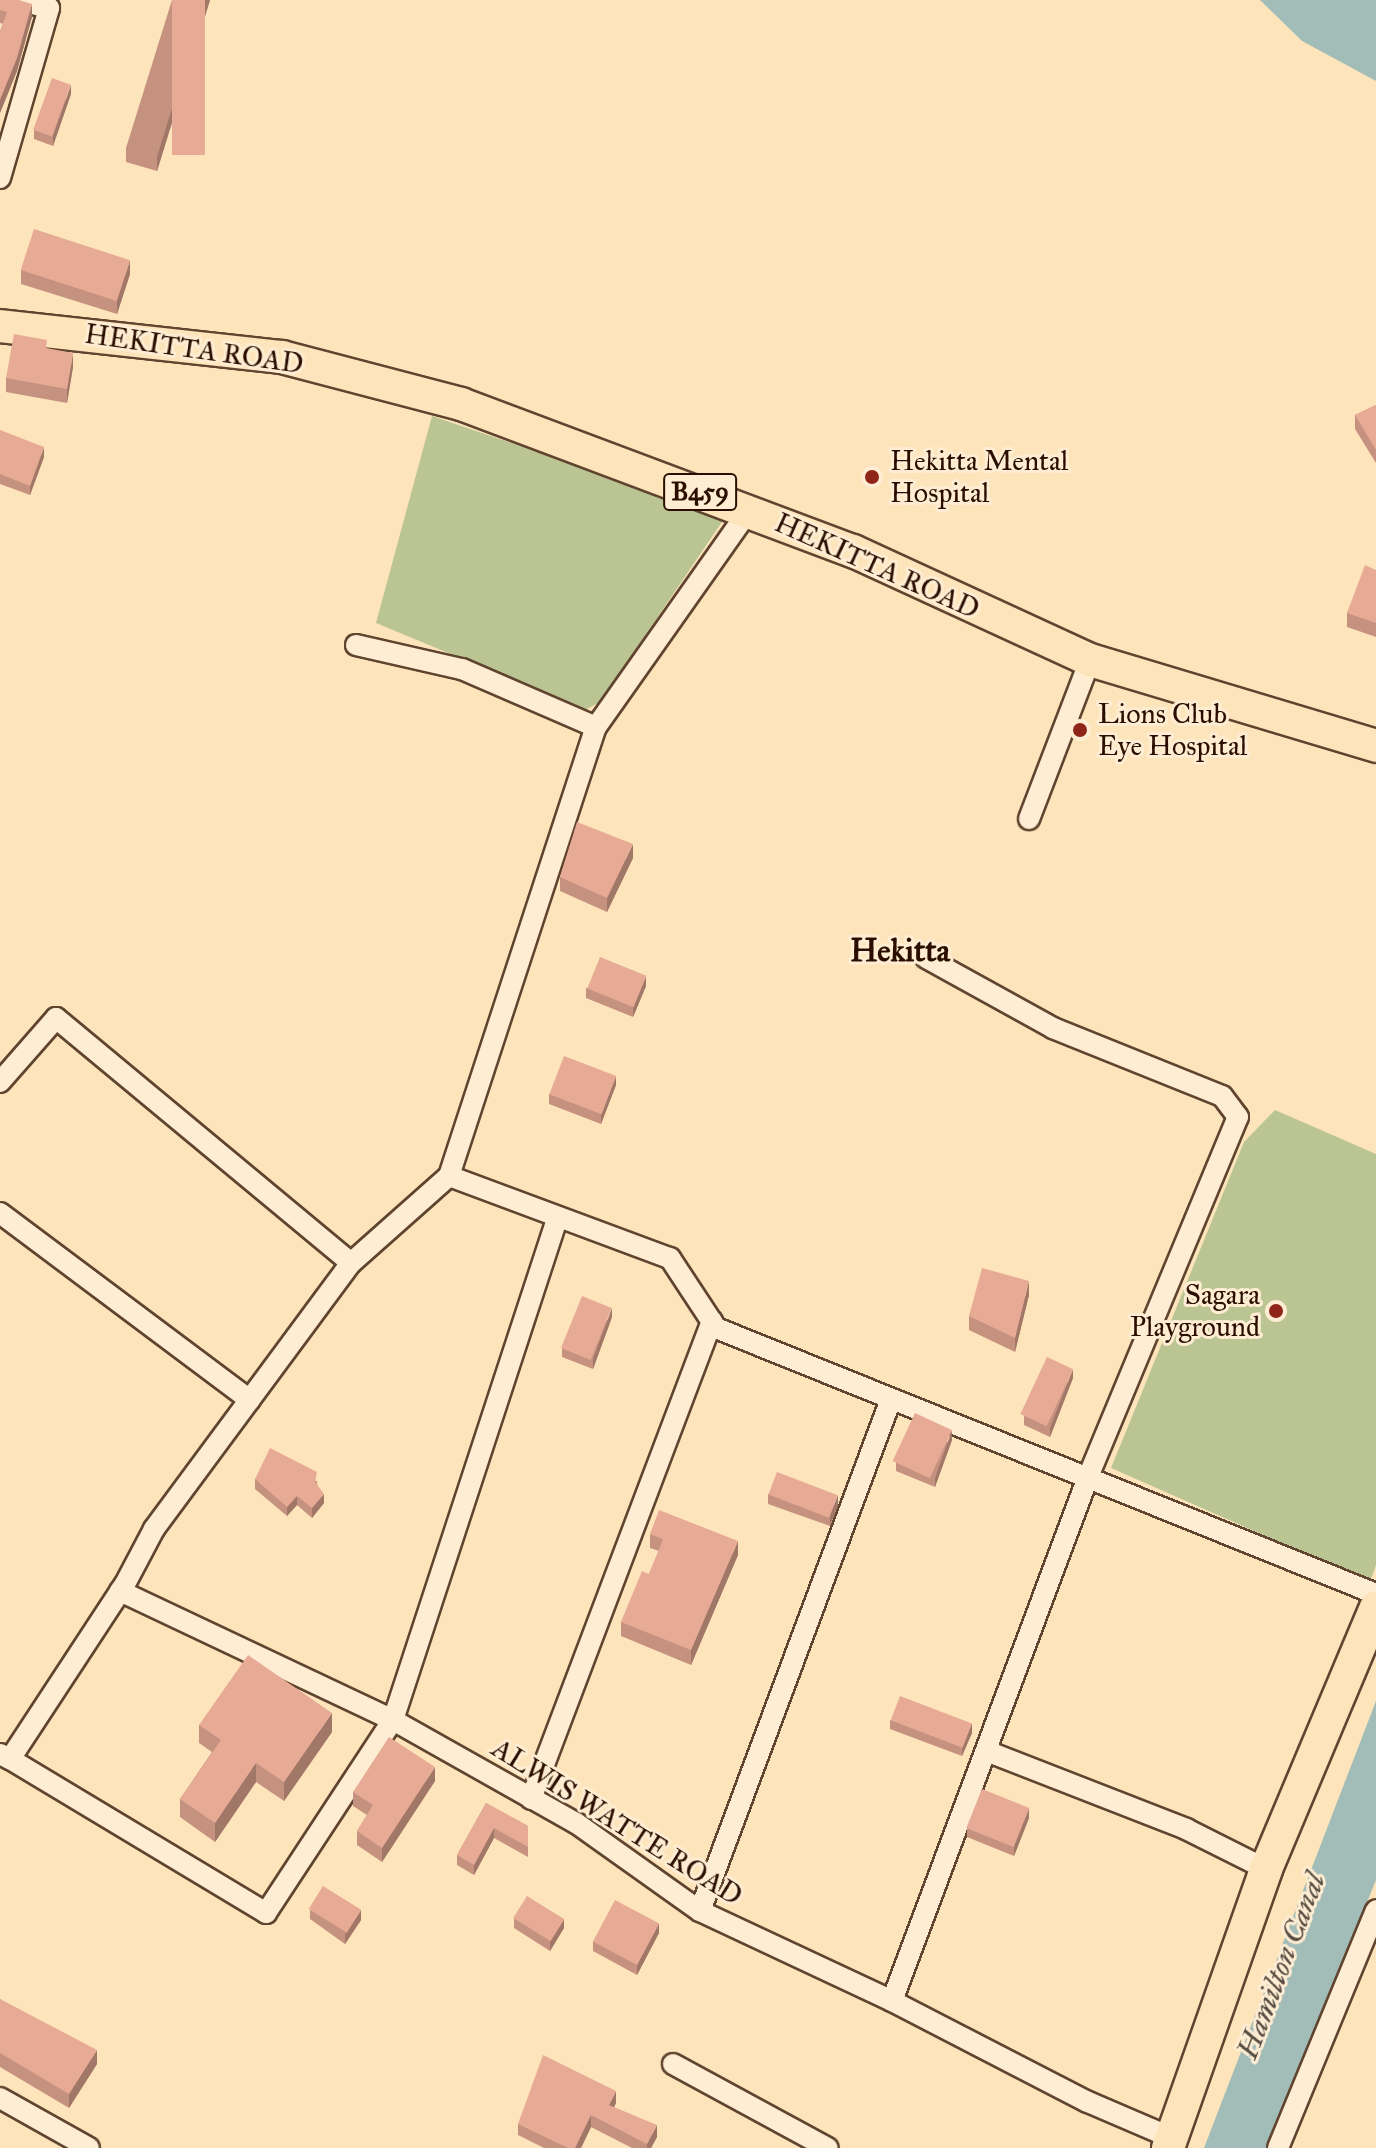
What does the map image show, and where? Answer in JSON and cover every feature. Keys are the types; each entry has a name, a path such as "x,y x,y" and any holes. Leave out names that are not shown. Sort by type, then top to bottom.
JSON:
{"main road":[{"name":"HEKITTA ROAD","path":"0,326 282,357 461,404 853,551 1090,660 1376,746"},
{"path":"1170,2143 1266,1869 1376,1607"}],"street":[{"path":"0,178 49,8 17,0"},
{"path":"557,1219 393,1720 266,1913 5,1756 120,1591 154,1529 351,1263 449,1176 596,727 749,510"},
{"path":"356,645 462,669 596,727"},
{"path":"1029,819 1090,660"},
{"path":"892,2001 989,1752 1088,1477 1238,1117 1222,1096 1053,1028 926,958"},
{"path":"0,1082 56,1018 351,1263"},
{"path":"449,1176 557,1219 670,1258 716,1328 1376,1594"},
{"path":"0,1213 250,1400"},
{"path":"531,1799 712,1321"},
{"path":"700,1911 891,1399"},
{"name":"ALWIS WATTE ROAD","path":"120,1591 393,1720 576,1823 700,1911 892,2001 1170,2143"},
{"path":"989,1752 1186,1829 1266,1869"},
{"path":"1278,2148 1376,1910"},
{"path":"673,2064 828,2148"},
{"path":"0,2098 89,2148"}],"green space":[{"path":"432,416 726,516 600,702 585,710 376,623"},
{"name":"Sagara Playground","path":"1275,1110 1376,1154 1376,1565 1370,1582 1111,1468 1244,1142"}],"water":[{"path":"1260,0 1376,0 1376,81 1302,41"},
{"name":"Hamilton Canal","path":"1376,1701 1376,1880 1268,2148 1204,2148"}],"building":[{"path":"0,0 32,4 17,58 0,100 0,31 7,12 0,10"},
{"path":"172,0 205,0 205,155 172,155"},
{"path":"52,78 71,85 52,137 33,130"},
{"path":"34,229 130,260 117,301 21,270"},
{"path":"14,334 47,340 46,348 73,353 67,389 6,378"},
{"path":"1376,405 1376,450 1355,415"},
{"path":"0,430 44,447 30,486 0,474"},
{"path":"1365,565 1376,570 1376,623 1347,613"},
{"path":"577,822 633,844 607,898 560,877"},
{"path":"600,957 646,976 634,1007 587,989"},
{"path":"564,1056 616,1076 602,1114 549,1094"},
{"path":"982,1268 1029,1281 1015,1338 969,1316"},
{"path":"582,1296 612,1308 591,1360 561,1348"},
{"path":"1047,1357 1073,1369 1047,1426 1020,1414"},
{"path":"915,1413 952,1430 930,1478 893,1461"},
{"path":"270,1448 317,1472 315,1482 324,1494 312,1508 297,1496 287,1507 255,1479"},
{"path":"777,1472 838,1495 829,1518 768,1494"},
{"path":"659,1510 738,1541 691,1650 621,1622 642,1571 649,1574 663,1539 650,1534"},
{"path":"248,1655 332,1713 284,1782 256,1763 215,1823 180,1799 221,1740 199,1725"},
{"path":"900,1696 972,1724 963,1748 891,1720"},
{"path":"389,1737 435,1767 382,1848 357,1831 373,1805 353,1792"},
{"path":"982,1789 1029,1808 1014,1847 966,1828"},
{"path":"486,1803 528,1826 528,1847 494,1828 474,1865 457,1855"},
{"path":"323,1886 361,1910 347,1933 309,1909"},
{"path":"527,1896 564,1919 551,1941 513,1918"},
{"path":"615,1900 659,1923 637,1965 593,1941"},
{"path":"0,1999 97,2050 69,2094 0,2053"},
{"path":"543,2055 616,2091 609,2105 657,2125 647,2144 591,2115 575,2148 568,2148 518,2124"}],"place":[{"name":"Hekitta Mental Hospital","path":"872,477"},
{"name":"Lions Club Eye Hospital","path":"1080,730"},
{"name":"Sagara Playground","path":"1276,1311"}],"district":[{"name":"Hekitta","path":"900,951"}]}
